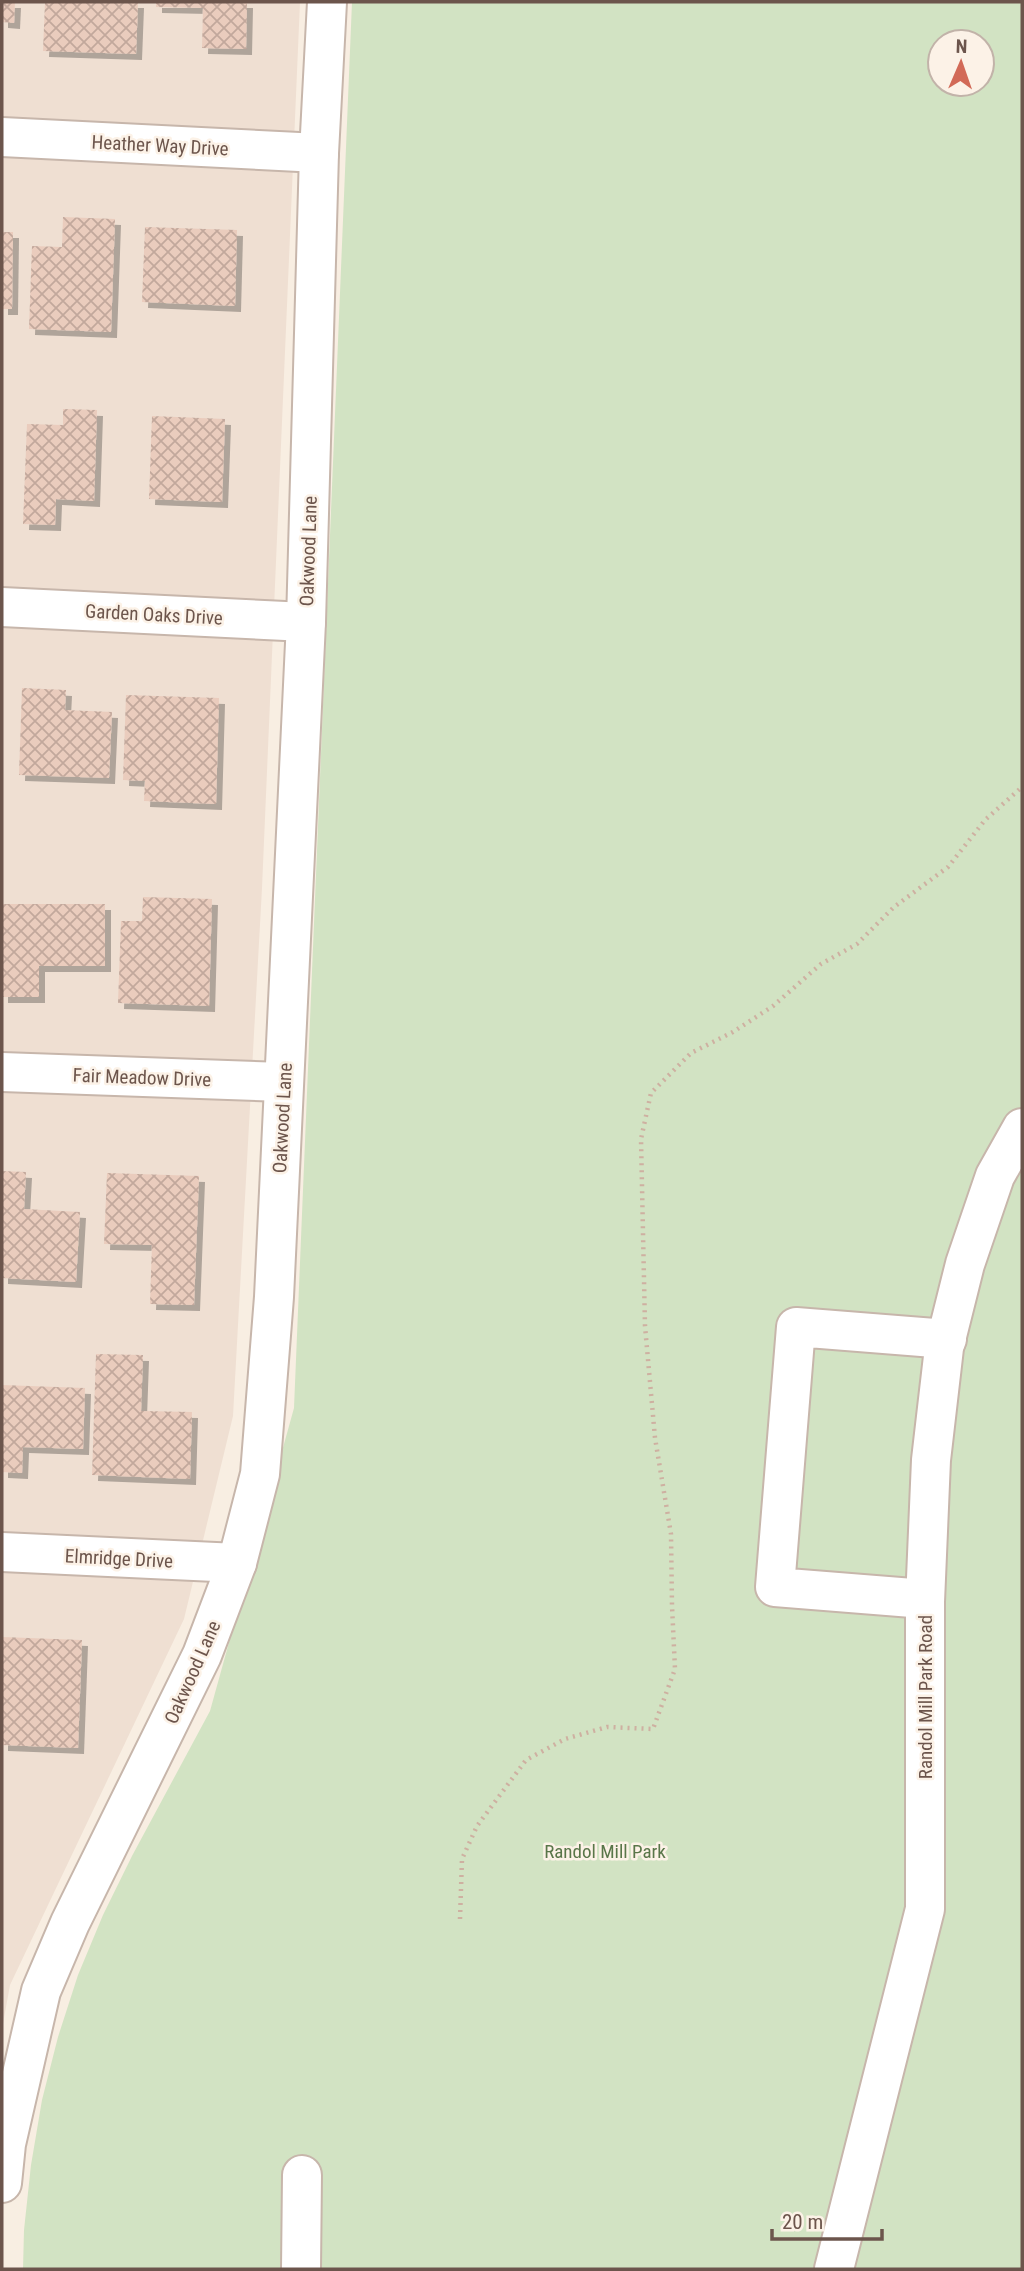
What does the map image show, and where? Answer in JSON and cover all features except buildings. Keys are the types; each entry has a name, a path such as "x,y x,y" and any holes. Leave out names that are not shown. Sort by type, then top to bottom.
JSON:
{"street":[{"name":"Oakwood Lane","path":"2,2183 15,2038 41,1992 70,1923 202,1655 237,1563 261,1474 274,1297 306,622 319,153 327,2"},
{"name":"Heather Way Drive","path":"2,137 319,153"},
{"name":"Garden Oaks Drive","path":"2,607 306,622"},
{"name":"Fair Meadow Drive","path":"2,1072 283,1082"},
{"name":"Randol Mill Park Road","path":"834,2269 925,1909 925,1599 931,1460 947,1339 965,1264 995,1176 1022,1128"},
{"path":"925,1599 775,1587 796,1327 947,1339"},
{"name":"Elmridge Drive","path":"2,1552 237,1563"},
{"path":"301,2269 302,2175"}],"path":[{"path":"460,1919 462,1858 477,1826 526,1760 565,1739 607,1727 653,1729 675,1669 671,1606 671,1534 655,1438 645,1326 641,1139 651,1093 691,1053 743,1026 772,1006 821,964 857,944 894,907 948,867 985,820 1022,787"}],"shaded area":[{"path":"2,2 300,2 262,888 233,1416 184,1619 10,1985 2,2029"}],"green space":[{"name":"Randol Mill Park","path":"352,2 1022,2 1022,2269 23,2269 31,2165 42,2100 78,1975 132,1856 210,1711 294,1408"}]}
